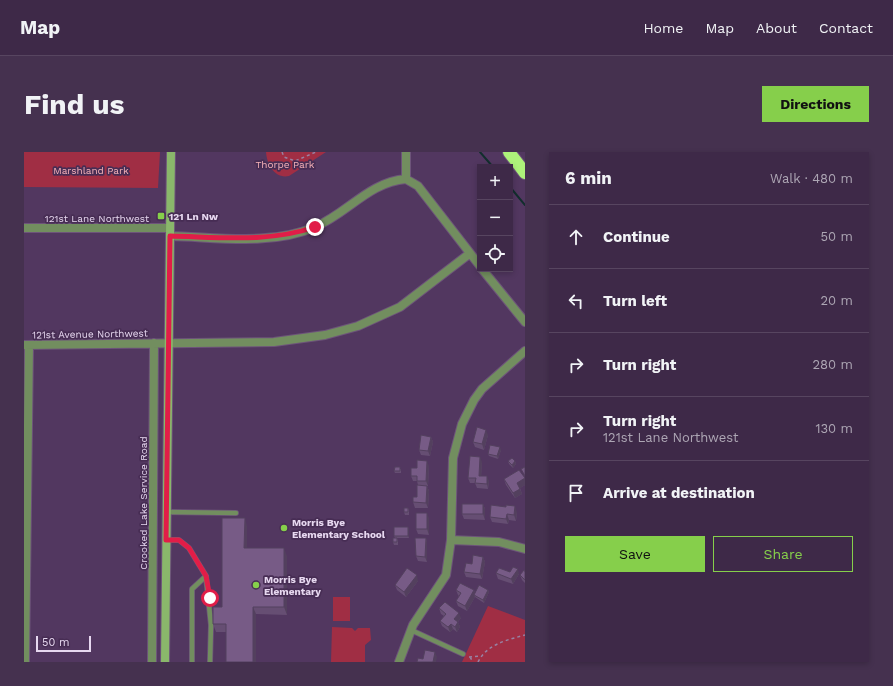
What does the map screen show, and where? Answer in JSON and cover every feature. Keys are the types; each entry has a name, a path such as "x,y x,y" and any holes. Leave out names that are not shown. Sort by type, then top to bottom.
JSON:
{"highway":[{"path":"509,152 525,172"}],"street":[{"path":"164,662 171,152"},
{"path":"406,152 406,179 418,186 477,263"},
{"name":"121st Lane Northwest","path":"24,228 170,232 256,238 297,233 315,227 336,217 374,188 384,183 406,179"},
{"name":"121st Avenue Northwest","path":"26,345 294,340 324,335 358,326 400,307 469,254"},
{"path":"484,272 525,322"},
{"name":"Crooked Lake Service Road","path":"152,662 154,343"},
{"path":"25,662 26,345"},
{"path":"399,662 411,630 446,575 451,540 453,458 462,424 474,400 482,389 525,351"},
{"path":"451,540 499,542 525,549"}],"lane":[{"path":"166,512 236,512"},
{"path":"166,540 179,540 189,548 206,576 211,618 210,662"},
{"path":"192,662 192,589 206,576"},
{"path":"411,630 463,654"}],"path":[{"path":"282,152 284,157 294,161 316,152"},
{"path":"478,662 481,656 495,645 525,635"},
{"path":"463,654 470,657 481,656"},
{"path":"470,657 473,662"}],"green space":[{"name":"Marshland Park","path":"24,152 160,152 158,188 24,187"},
{"name":"Thorpe Park","path":"266,152 326,152 289,176 284,176 276,173 270,166"},
{"path":"333,597 350,597 350,621 333,621"},
{"path":"488,606 525,620 525,662 462,662"},
{"path":"332,627 352,628 355,631 358,628 370,628 371,640 365,645 365,662 331,662"}],"building":[{"path":"477,427 486,430 482,444 473,442"},
{"path":"421,435 431,437 428,451 419,450"},
{"path":"490,445 500,447 497,456 488,454"},
{"path":"470,456 480,457 479,476 487,476 487,484 475,483 476,478 468,478"},
{"path":"512,458 515,461 512,465 508,461"},
{"path":"417,460 427,461 426,481 417,481 417,476 411,476 411,468 417,468"},
{"path":"395,467 400,467 400,471 394,471"},
{"path":"525,467 525,476 521,469"},
{"path":"519,470 525,478 517,483 520,489 513,493 504,479"},
{"path":"417,485 427,486 426,503 413,502 413,497 417,497"},
{"path":"462,504 483,504 483,514 462,514"},
{"path":"491,505 506,507 506,505 515,506 514,515 507,514 506,519 490,517"},
{"path":"404,508 408,508 408,512 404,512"},
{"path":"416,513 427,513 427,529 416,529"},
{"name":"Morris Bye Elementary","path":"222,518 245,518 244,548 284,548 284,607 253,607 253,662 226,662 226,624 213,624 213,607 222,607"},
{"path":"394,527 408,527 408,536 394,536"},
{"path":"393,538 397,538 397,542 393,542"},
{"path":"415,538 426,538 425,557 416,556"},
{"path":"473,555 483,557 480,574 464,572 466,563 472,564"},
{"path":"513,567 518,569 511,579 496,573 499,568 510,572"},
{"path":"407,568 417,575 404,592 395,585"},
{"path":"524,570 525,572 525,580 520,575"},
{"path":"460,583 474,590 465,606 456,601 461,593 456,590"},
{"path":"479,585 488,590 483,600 474,595"},
{"path":"445,602 459,613 454,619 458,622 455,627 451,624 448,627 440,621 446,614 439,608"},
{"path":"425,650 435,652 433,662 417,662 418,658 423,659"}],"waterway":[{"path":"480,152 490,164"},
{"path":"513,191 525,205"}],"place":[{"name":"121 Ln Nw","path":"161,216"},
{"name":"Morris Bye Elementary School","path":"284,528"},
{"name":"Morris Bye Elementary","path":"256,585"}],"route":[{"path":"210,598 206,576 198,560 189,548 179,540 166,540 170,236 256,238 278,237 315,227"}]}
